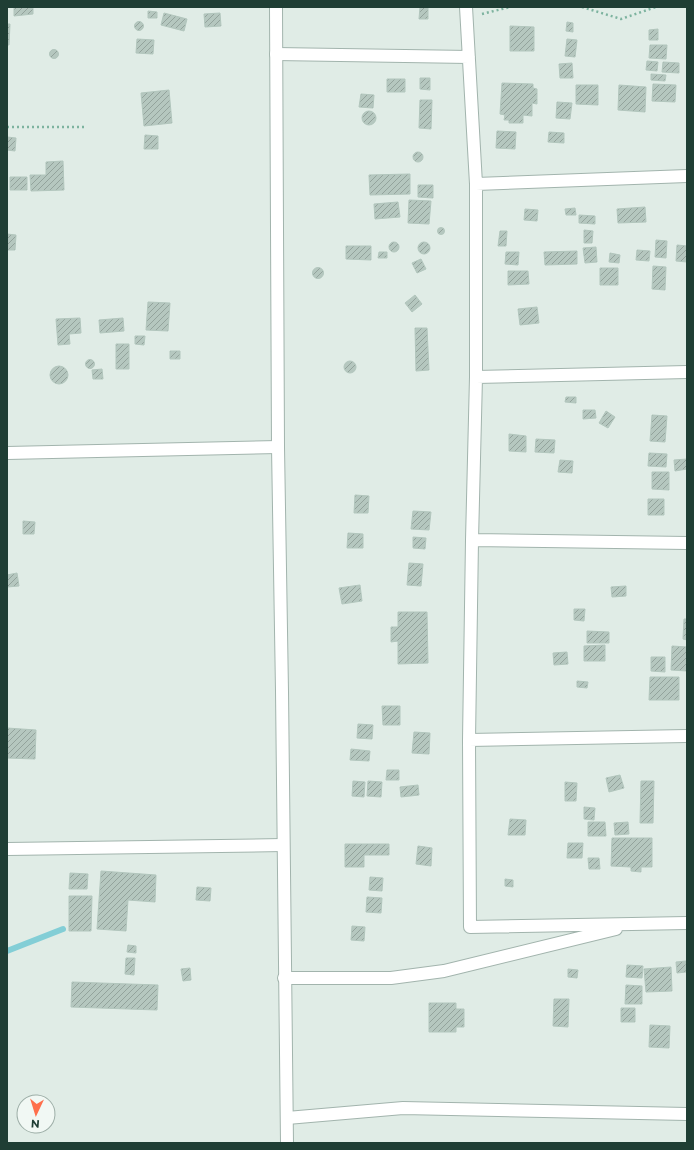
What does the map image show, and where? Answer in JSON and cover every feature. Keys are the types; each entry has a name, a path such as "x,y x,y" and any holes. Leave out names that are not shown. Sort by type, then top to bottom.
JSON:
{"street":[{"path":"276,7 278,447 287,1143"},
{"path":"466,13 476,184 476,377 469,740 470,927 687,922"},
{"path":"276,54 469,57"},
{"path":"476,184 687,176"},
{"path":"476,377 687,372"},
{"path":"7,453 278,447"},
{"path":"472,540 687,543"},
{"path":"469,740 687,736"},
{"path":"7,849 283,845"},
{"path":"284,978 391,978 444,971 641,924"},
{"path":"287,1118 403,1108 687,1114"}],"path":[{"path":"466,13 510,7"},
{"path":"582,7 621,19 656,7"},
{"path":"7,127 84,127"}],"building":[{"path":"14,7 33,7 33,14 14,16"},
{"path":"420,7 428,7 428,19 419,19"},
{"path":"148,11 157,12 157,18 148,18"},
{"path":"164,13 187,19 184,31 161,25"},
{"path":"220,13 221,26 205,27 204,14"},
{"path":"137,22 141,22 143,26 141,30 137,30 135,28 135,24"},
{"path":"567,22 573,23 573,32 566,31"},
{"path":"7,24 10,24 9,45 7,45"},
{"path":"510,26 534,27 534,51 510,51"},
{"path":"658,29 658,40 649,40 649,30"},
{"path":"137,39 154,40 153,54 136,53"},
{"path":"567,39 577,40 575,57 565,56"},
{"path":"650,45 667,45 666,59 649,58"},
{"path":"52,50 56,50 58,54 56,58 52,58 50,56 50,52"},
{"path":"647,61 658,62 657,71 646,70"},
{"path":"663,62 679,63 679,73 662,72"},
{"path":"572,63 573,78 560,78 559,64"},
{"path":"651,74 666,75 665,81 651,80"},
{"path":"420,78 430,78 430,90 420,89"},
{"path":"387,79 405,79 405,92 387,92"},
{"path":"502,83 533,84 533,88 537,89 537,104 532,103 532,116 523,115 523,123 509,123 509,120 504,120 505,115 500,114"},
{"path":"653,84 676,85 675,102 652,101"},
{"path":"576,85 598,85 598,105 576,104"},
{"path":"619,85 646,87 645,112 618,110"},
{"path":"169,90 172,123 144,126 141,93"},
{"path":"361,94 374,95 373,108 359,107"},
{"path":"420,100 432,100 431,129 419,128"},
{"path":"557,102 572,103 570,119 556,118"},
{"path":"369,111 374,113 376,118 374,123 369,125 364,123 362,118 364,113"},
{"path":"497,131 516,132 515,149 496,148"},
{"path":"549,132 564,133 564,143 548,142"},
{"path":"145,135 158,136 158,149 144,149"},
{"path":"7,137 16,138 15,151 7,150"},
{"path":"418,152 423,157 418,162 413,157"},
{"path":"63,161 64,190 31,191 30,175 46,175 46,162"},
{"path":"410,174 410,194 370,195 369,175"},
{"path":"10,177 27,177 27,190 10,190"},
{"path":"418,185 433,185 433,198 418,197"},
{"path":"409,200 431,201 429,224 408,223"},
{"path":"398,202 400,217 375,219 374,204"},
{"path":"645,207 646,222 618,223 617,209"},
{"path":"575,208 576,215 566,215 565,209"},
{"path":"525,209 538,210 537,221 524,220"},
{"path":"579,215 595,216 595,224 579,223"},
{"path":"441,227 444,228 444,234 441,235 438,234 437,231 438,228"},
{"path":"584,230 593,231 592,243 584,243"},
{"path":"500,231 507,231 506,246 498,246"},
{"path":"7,234 16,235 15,250 7,250"},
{"path":"656,240 667,241 666,258 655,257"},
{"path":"392,242 396,242 398,243 398,251 392,252 389,249 389,245"},
{"path":"422,242 426,242 430,248 426,254 422,254 418,250 418,246"},
{"path":"677,245 687,246 687,262 676,261"},
{"path":"346,246 371,246 371,260 346,259"},
{"path":"596,247 597,262 585,263 583,248"},
{"path":"637,250 650,251 649,261 636,260"},
{"path":"577,251 577,264 545,265 544,252"},
{"path":"379,252 387,252 387,258 378,258"},
{"path":"506,252 519,252 518,265 505,264"},
{"path":"610,253 620,255 619,263 609,262"},
{"path":"421,259 426,269 417,273 412,263"},
{"path":"653,266 666,267 665,290 652,289"},
{"path":"316,268 320,268 322,269 322,277 316,278 313,275 313,271"},
{"path":"600,268 618,268 618,285 600,285"},
{"path":"508,271 528,271 529,284 508,285"},
{"path":"415,295 422,304 412,312 405,303"},
{"path":"148,302 170,303 168,331 146,330"},
{"path":"537,307 539,323 520,325 518,309"},
{"path":"80,318 81,333 69,334 70,344 58,345 56,319"},
{"path":"123,318 124,331 100,333 99,320"},
{"path":"415,328 427,328 429,370 416,371"},
{"path":"135,336 145,336 144,345 135,344"},
{"path":"116,344 129,344 129,369 116,369"},
{"path":"170,351 180,351 180,359 170,359"},
{"path":"90,359 95,364 90,369 85,364"},
{"path":"352,361 355,362 355,372 348,373 345,372 344,365 345,362"},
{"path":"59,366 65,369 68,375 65,381 59,384 53,381 50,375 53,369"},
{"path":"102,369 103,379 93,379 92,370"},
{"path":"566,397 576,397 576,403 565,402"},
{"path":"583,410 595,410 596,418 583,419"},
{"path":"606,411 615,417 608,428 599,423"},
{"path":"652,415 667,416 665,442 650,441"},
{"path":"509,434 526,436 526,452 509,451"},
{"path":"536,439 555,440 554,453 535,452"},
{"path":"649,453 667,454 666,467 648,466"},
{"path":"687,459 687,469 675,471 674,460"},
{"path":"560,460 573,461 572,473 558,472"},
{"path":"652,472 669,472 669,490 652,489"},
{"path":"355,495 369,496 368,513 354,513"},
{"path":"648,499 664,499 664,515 648,515"},
{"path":"413,511 431,512 429,530 411,529"},
{"path":"23,521 35,522 34,534 23,534"},
{"path":"348,533 363,534 363,548 347,548"},
{"path":"413,537 426,538 425,549 413,548"},
{"path":"409,563 423,564 421,586 407,585"},
{"path":"17,573 19,586 7,587 7,575"},
{"path":"360,585 362,601 342,604 339,588"},
{"path":"626,586 626,596 612,597 611,587"},
{"path":"574,609 585,609 584,621 574,620"},
{"path":"398,612 427,612 428,663 398,664 398,641 391,642 391,627 398,627"},
{"path":"684,619 687,619 687,640 683,639"},
{"path":"587,631 609,632 609,643 587,643"},
{"path":"605,645 605,661 584,661 584,646"},
{"path":"672,646 687,647 687,671 671,670"},
{"path":"567,652 568,664 554,665 553,653"},
{"path":"651,657 665,657 665,672 651,671"},
{"path":"650,677 679,677 679,700 649,700"},
{"path":"577,681 588,682 587,688 577,687"},
{"path":"382,706 400,706 400,725 383,725"},
{"path":"358,724 373,725 372,739 357,738"},
{"path":"7,728 36,730 35,759 7,758"},
{"path":"414,732 430,733 429,754 412,753"},
{"path":"351,749 370,751 369,761 350,760"},
{"path":"387,770 399,770 399,780 386,780"},
{"path":"620,775 624,788 609,792 606,778"},
{"path":"353,781 365,782 364,797 352,796"},
{"path":"368,781 382,782 381,797 367,796"},
{"path":"641,781 654,781 653,823 640,823"},
{"path":"565,782 577,783 576,801 565,801"},
{"path":"418,785 419,795 401,797 400,787"},
{"path":"584,807 595,808 594,820 584,819"},
{"path":"510,819 526,820 525,835 508,835"},
{"path":"588,822 605,822 606,836 588,836"},
{"path":"628,822 629,834 615,835 614,823"},
{"path":"612,838 652,838 652,867 641,867 641,872 631,871 631,867 611,866"},
{"path":"568,843 583,843 582,858 567,858"},
{"path":"345,844 389,844 389,855 364,855 364,867 345,867"},
{"path":"418,846 432,848 431,866 416,864"},
{"path":"588,858 599,858 600,869 589,869"},
{"path":"101,871 156,875 155,902 128,900 126,931 97,929"},
{"path":"70,873 88,874 87,889 69,889"},
{"path":"370,877 383,878 382,891 369,890"},
{"path":"505,879 513,880 513,887 505,886"},
{"path":"197,887 211,888 210,901 196,900"},
{"path":"69,896 92,896 91,931 69,931"},
{"path":"367,897 382,898 381,913 366,912"},
{"path":"352,926 365,927 364,941 351,940"},
{"path":"128,945 136,946 136,953 127,952"},
{"path":"126,958 135,958 134,975 125,974"},
{"path":"686,961 686,972 677,973 676,962"},
{"path":"627,965 643,966 642,978 626,977"},
{"path":"671,967 672,991 646,992 644,969"},
{"path":"190,968 191,980 183,981 181,969"},
{"path":"568,969 578,970 577,978 568,977"},
{"path":"72,982 158,985 157,1010 71,1007"},
{"path":"626,985 642,986 642,1004 625,1004"},
{"path":"554,999 569,999 568,1027 553,1026"},
{"path":"429,1003 456,1003 456,1009 464,1009 464,1027 456,1027 456,1032 429,1032"},
{"path":"621,1008 635,1008 635,1022 621,1022"},
{"path":"650,1025 670,1026 669,1048 649,1047"}],"waterway":[{"path":"7,951 63,929"}]}
